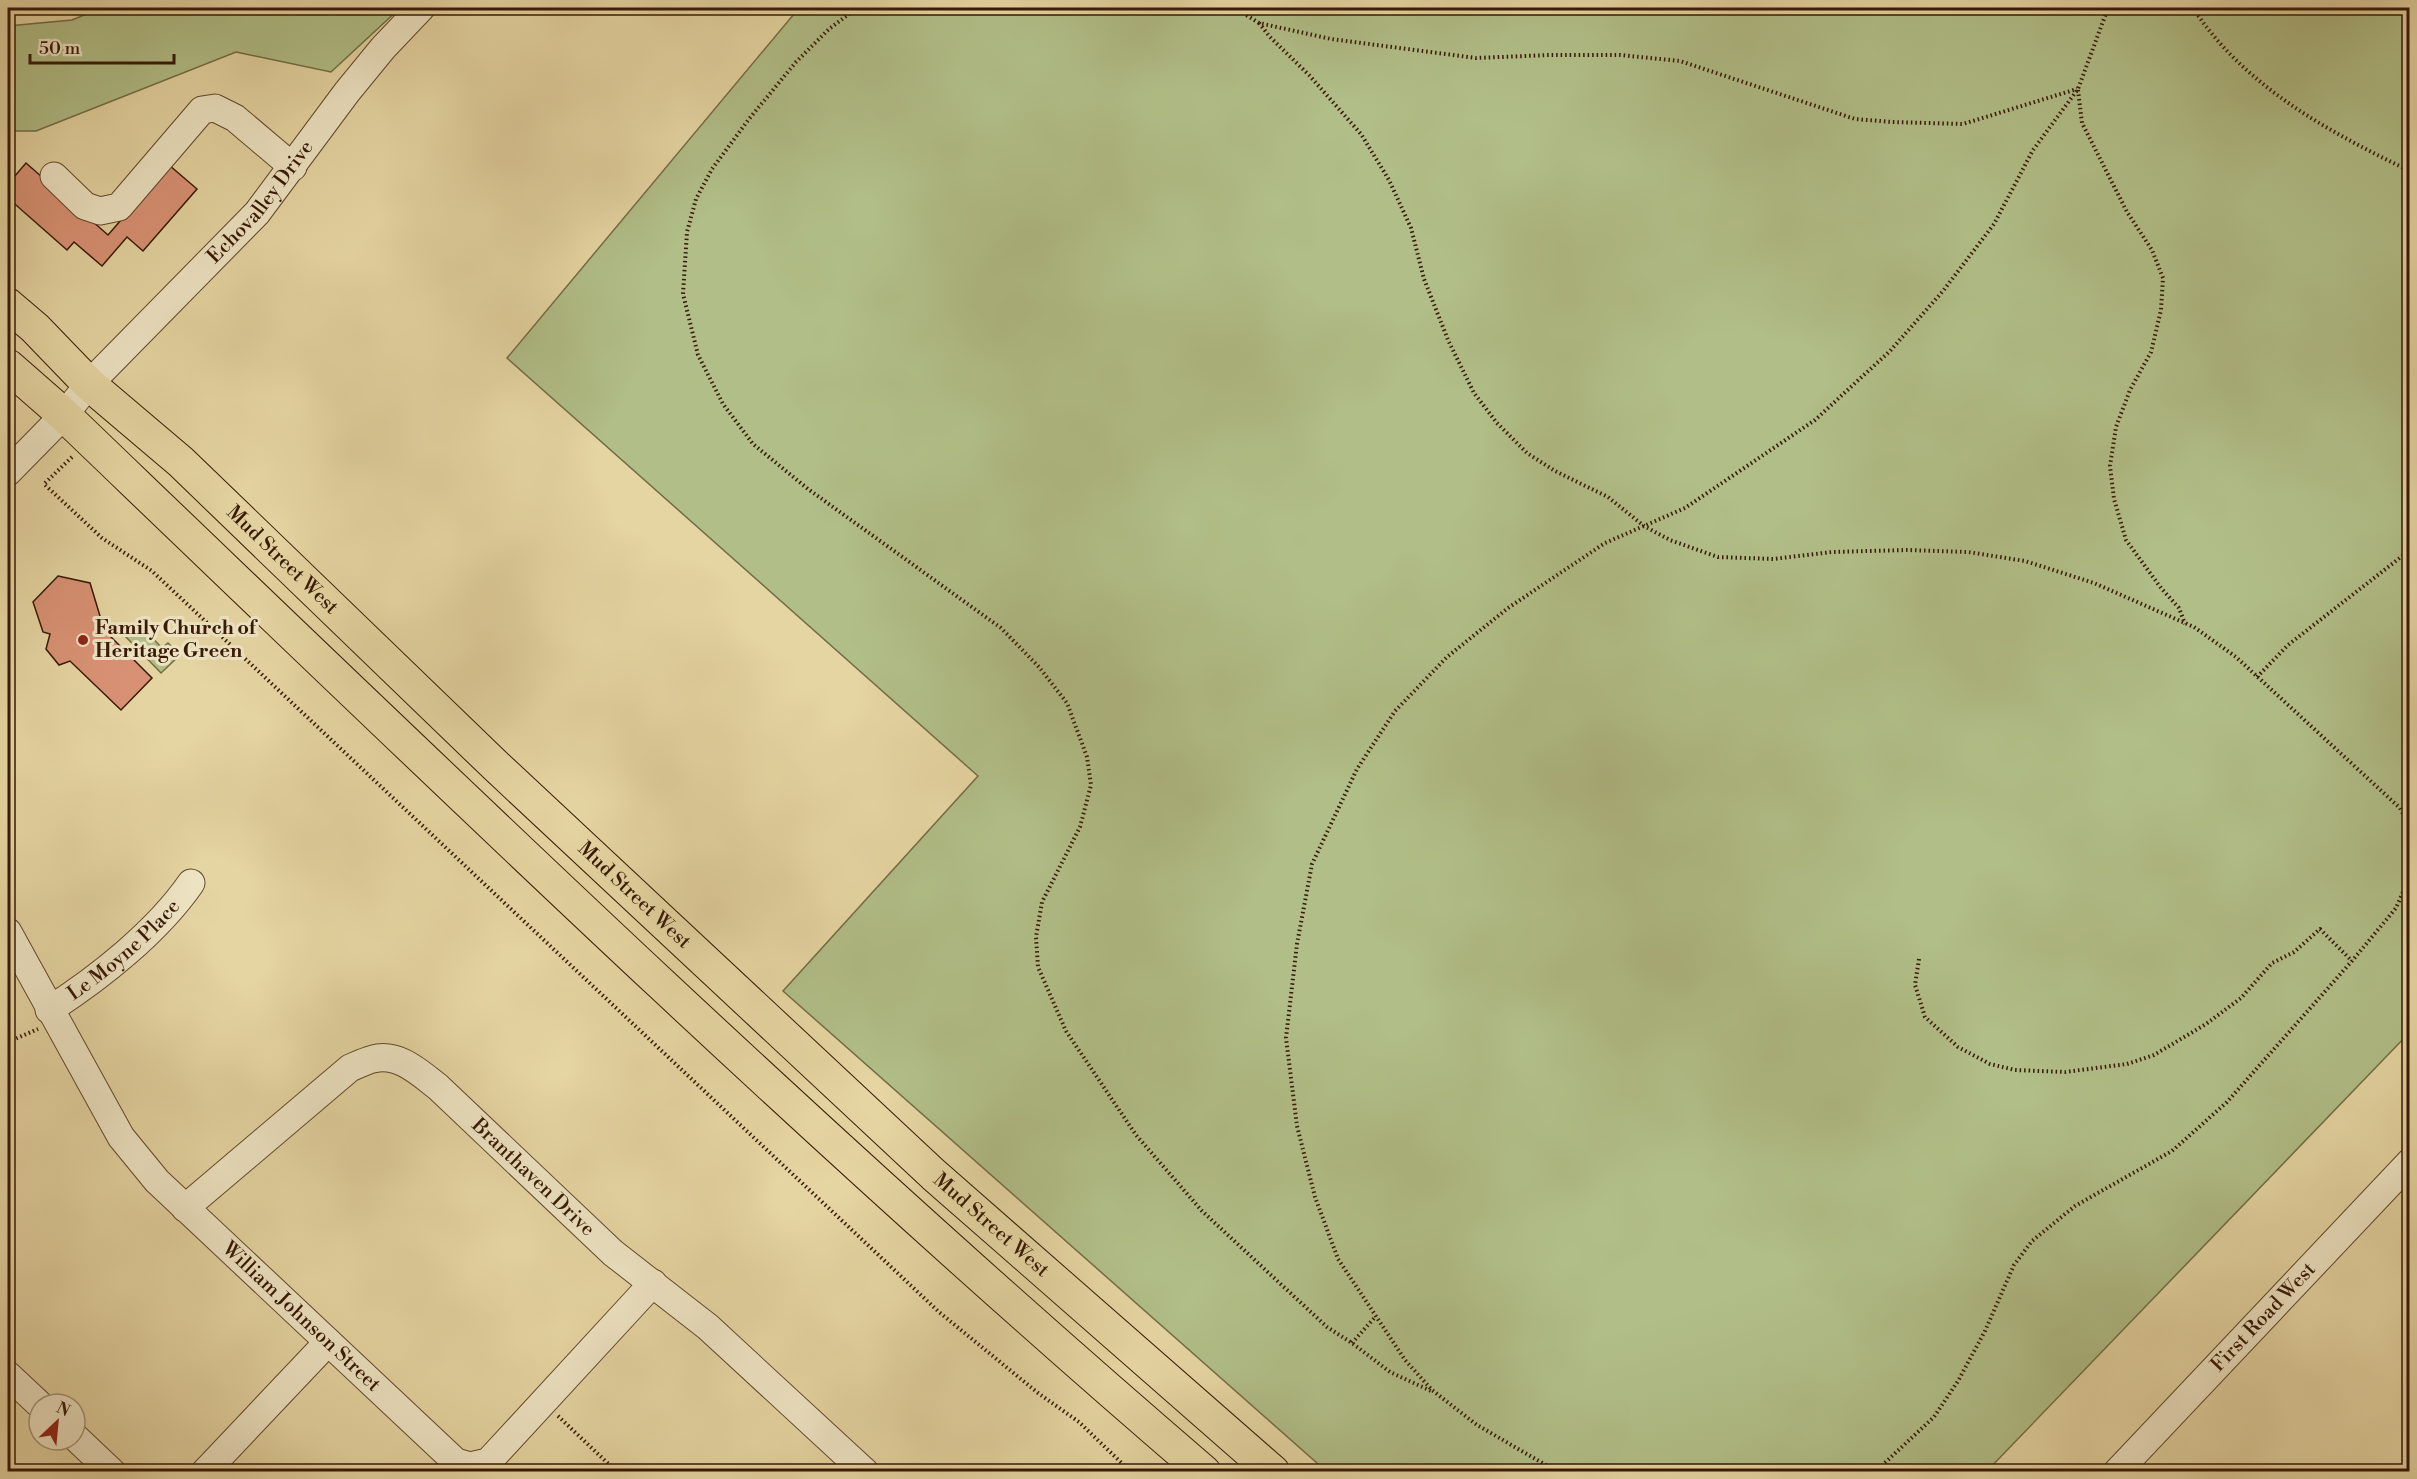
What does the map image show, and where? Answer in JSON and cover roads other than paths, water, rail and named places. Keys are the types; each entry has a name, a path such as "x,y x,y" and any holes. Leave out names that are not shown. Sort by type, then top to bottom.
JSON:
{"main road":[{"name":"Mud Street West","path":"8,305 35,328 89,384 181,462 504,775 934,1175 1273,1472"},
{"path":"8,366 56,423 411,748 800,1114 1048,1338 1204,1472"}],"street":[{"name":"Echovalley Drive","path":"8,472 56,423 89,384 257,213 347,92 383,48 421,8"},
{"path":"54,176 85,206 100,212 119,207 202,110 215,108 235,118 293,167"},
{"name":"Le Moyne Place","path":"52,1016 174,908 191,883"},
{"name":"William Johnson Street","path":"8,932 52,1016 121,1137 157,1181 456,1462 470,1466 488,1462 653,1283"},
{"name":"Branthaven Drive","path":"185,1208 350,1068 375,1058 399,1061 412,1067 438,1087 613,1253 708,1327 865,1472"},
{"name":"First Road West","path":"2117,1472 2409,1162"},
{"path":"205,1472 328,1342"},
{"path":"8,1375 27,1393"},
{"path":"87,1448 112,1472"}],"place":[{"name":"Family Church of Heritage Green","path":"83,640"}]}
